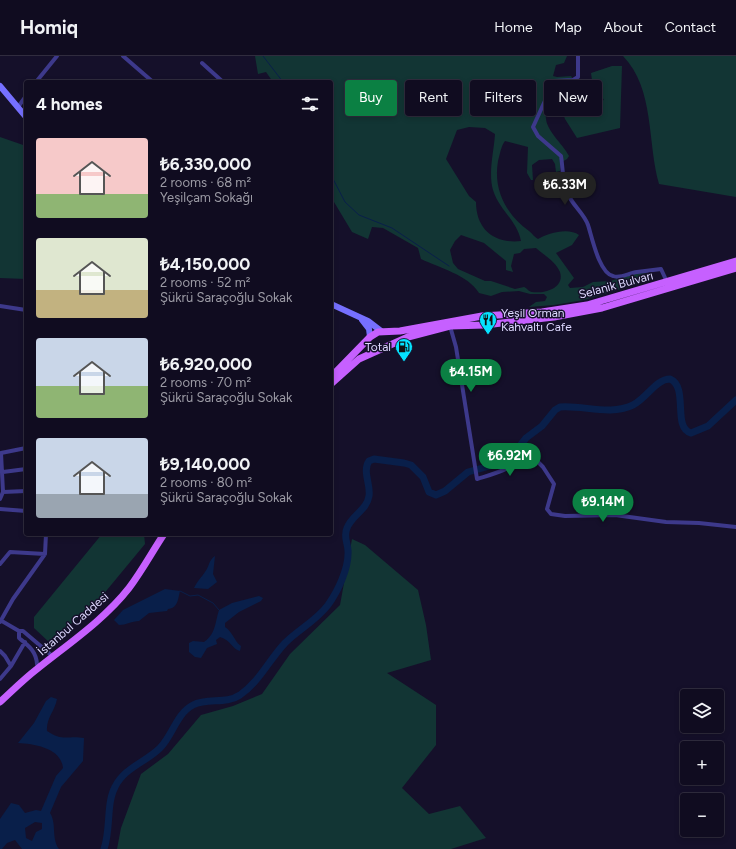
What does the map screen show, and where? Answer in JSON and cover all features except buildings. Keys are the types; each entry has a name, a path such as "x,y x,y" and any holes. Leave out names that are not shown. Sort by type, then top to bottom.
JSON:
{"main road":[{"name":"Selanik Bulvarı","path":"381,331 400,331 482,316 566,309 611,299 736,261"},
{"name":"Selanik Bulvarı","path":"386,346 408,337 450,326 485,325 554,317 602,308 736,268"},
{"path":"333,375 370,337 381,331 386,336 386,346 382,350 375,351 359,359 333,382"},
{"path":"370,337 370,347 375,351"},
{"name":"İstanbul Caddesi","path":"0,702 51,656 94,623 127,588 161,536"},
{"name":"İstanbul Caddesi","path":"0,696 37,664 51,656"}],"street":[{"path":"38,80 57,56"},
{"path":"123,56 151,80"},
{"path":"578,56 578,77 573,80 554,81 533,127 538,136 561,156 562,176 567,193 574,206 588,223 596,251 607,273 613,276 621,276 635,272 661,269 667,283"},
{"path":"202,63 221,80"},
{"path":"0,86 24,114"},
{"path":"18,107 24,99"},
{"path":"333,305 368,321 381,331"},
{"path":"0,306 24,310"},
{"path":"359,318 369,329 370,337"},
{"path":"450,326 456,347 477,479 508,469 520,461 527,451 542,467 554,484 547,509 551,514 565,516 615,515 666,522 699,523 736,527"},
{"path":"0,499 3,492 1,453 24,448"},
{"path":"3,472 24,470"},
{"path":"3,492 24,491"},
{"path":"0,509 24,511"},
{"path":"46,536 45,554 13,599 0,621 19,632 23,631 51,656"},
{"path":"0,564 10,552 45,554"},
{"path":"19,632 19,638 25,642 35,654 37,664"},
{"path":"0,679 11,666 25,642"},
{"path":"0,651 11,666"}],"green space":[{"path":"255,56 567,56 564,63 556,65 553,76 571,76 574,80 544,80 544,116 546,116 551,132 569,156 560,163 560,171 556,172 555,164 552,159 539,160 532,165 533,180 531,180 527,173 528,147 505,141 498,161 497,172 503,200 514,217 538,239 552,233 564,231 570,231 579,235 572,245 556,253 574,278 568,285 570,288 583,287 593,282 610,281 639,273 650,274 653,276 651,280 584,300 529,307 536,302 545,301 547,297 544,294 530,294 519,291 502,292 491,296 479,293 468,281 421,259 418,248 383,228 372,227 368,239 352,232 333,200 333,80 272,80 266,72 258,74","holes":["469,127 485,128 495,134 491,169 493,190 499,203 516,227 521,241 503,240 488,233 479,220 476,202 469,196 446,159 457,130","461,235 484,243 506,261 506,270 513,272 511,266 514,254 520,253 524,249 536,248 553,262 558,268 561,278 557,286 547,291 532,292 524,287 515,289 491,281 485,281 458,269 453,263 450,250 455,241"]},
{"path":"623,56 736,56 736,197 659,184 655,168 645,100 633,69"},
{"path":"612,66 622,66 620,128 577,138 564,116 602,116 602,100 604,100 602,97 602,80 592,80 591,73"},
{"path":"0,137 24,145 24,279 0,278"},
{"path":"100,536 144,536 145,544 102,596 50,643 34,628 34,617"},
{"path":"352,539 365,545 418,590 426,625 431,660 387,673 436,705 436,745 402,788 429,814 460,806 486,838 451,849 117,849 121,828 141,774 168,754 201,715 233,706 262,694 290,654 340,605"}],"water":[{"path":"215,556 213,574 217,582 208,589 194,588 207,570 211,560"},
{"path":"165,589 180,591 177,603 174,607 168,609 167,611 149,613 139,621 119,625 114,620 123,610"},
{"path":"259,596 263,598 261,601 239,612 225,623 225,627 230,631 241,646 240,651 227,640 220,637 216,640 217,644 207,648 201,658 195,657 189,652 189,643 193,641 204,642 211,635 219,610 232,603"},
{"path":"51,697 57,699 49,718 47,731 62,737 84,738 83,761 61,787 50,813 53,822 55,840 59,849 22,849 15,840 7,843 2,849 0,849 0,819 11,803 19,805 25,813 36,810 41,811 56,776 63,768 58,756 46,748 18,743 34,723 46,701","holes":["35,822 42,823 42,829 36,832 32,841 26,838 25,828"]}],"waterway":[{"path":"263,56 281,80"},
{"path":"333,179 345,202 359,215 392,228 449,266"},
{"path":"104,849 110,801 119,780 160,748 182,714 187,709 193,705 205,701 228,700 240,695 259,677 285,643 318,616 328,605 339,586 347,565 348,548 345,534 347,528 352,519 368,501 369,492 366,469 369,461 374,459 411,465 423,477 429,492 436,495 445,491 468,472 508,461 526,438 542,426 555,410 560,407 606,410 624,408 638,402 660,382 670,379 676,383 679,390 682,424 685,430 691,433 708,426 736,400"},
{"path":"180,591 190,596 198,595 213,603 219,610"}],"place":[{"name":"Yeşil Orman Kahvaltı Cafe","path":"488,335"},
{"name":"Total","path":"404,362"}]}
